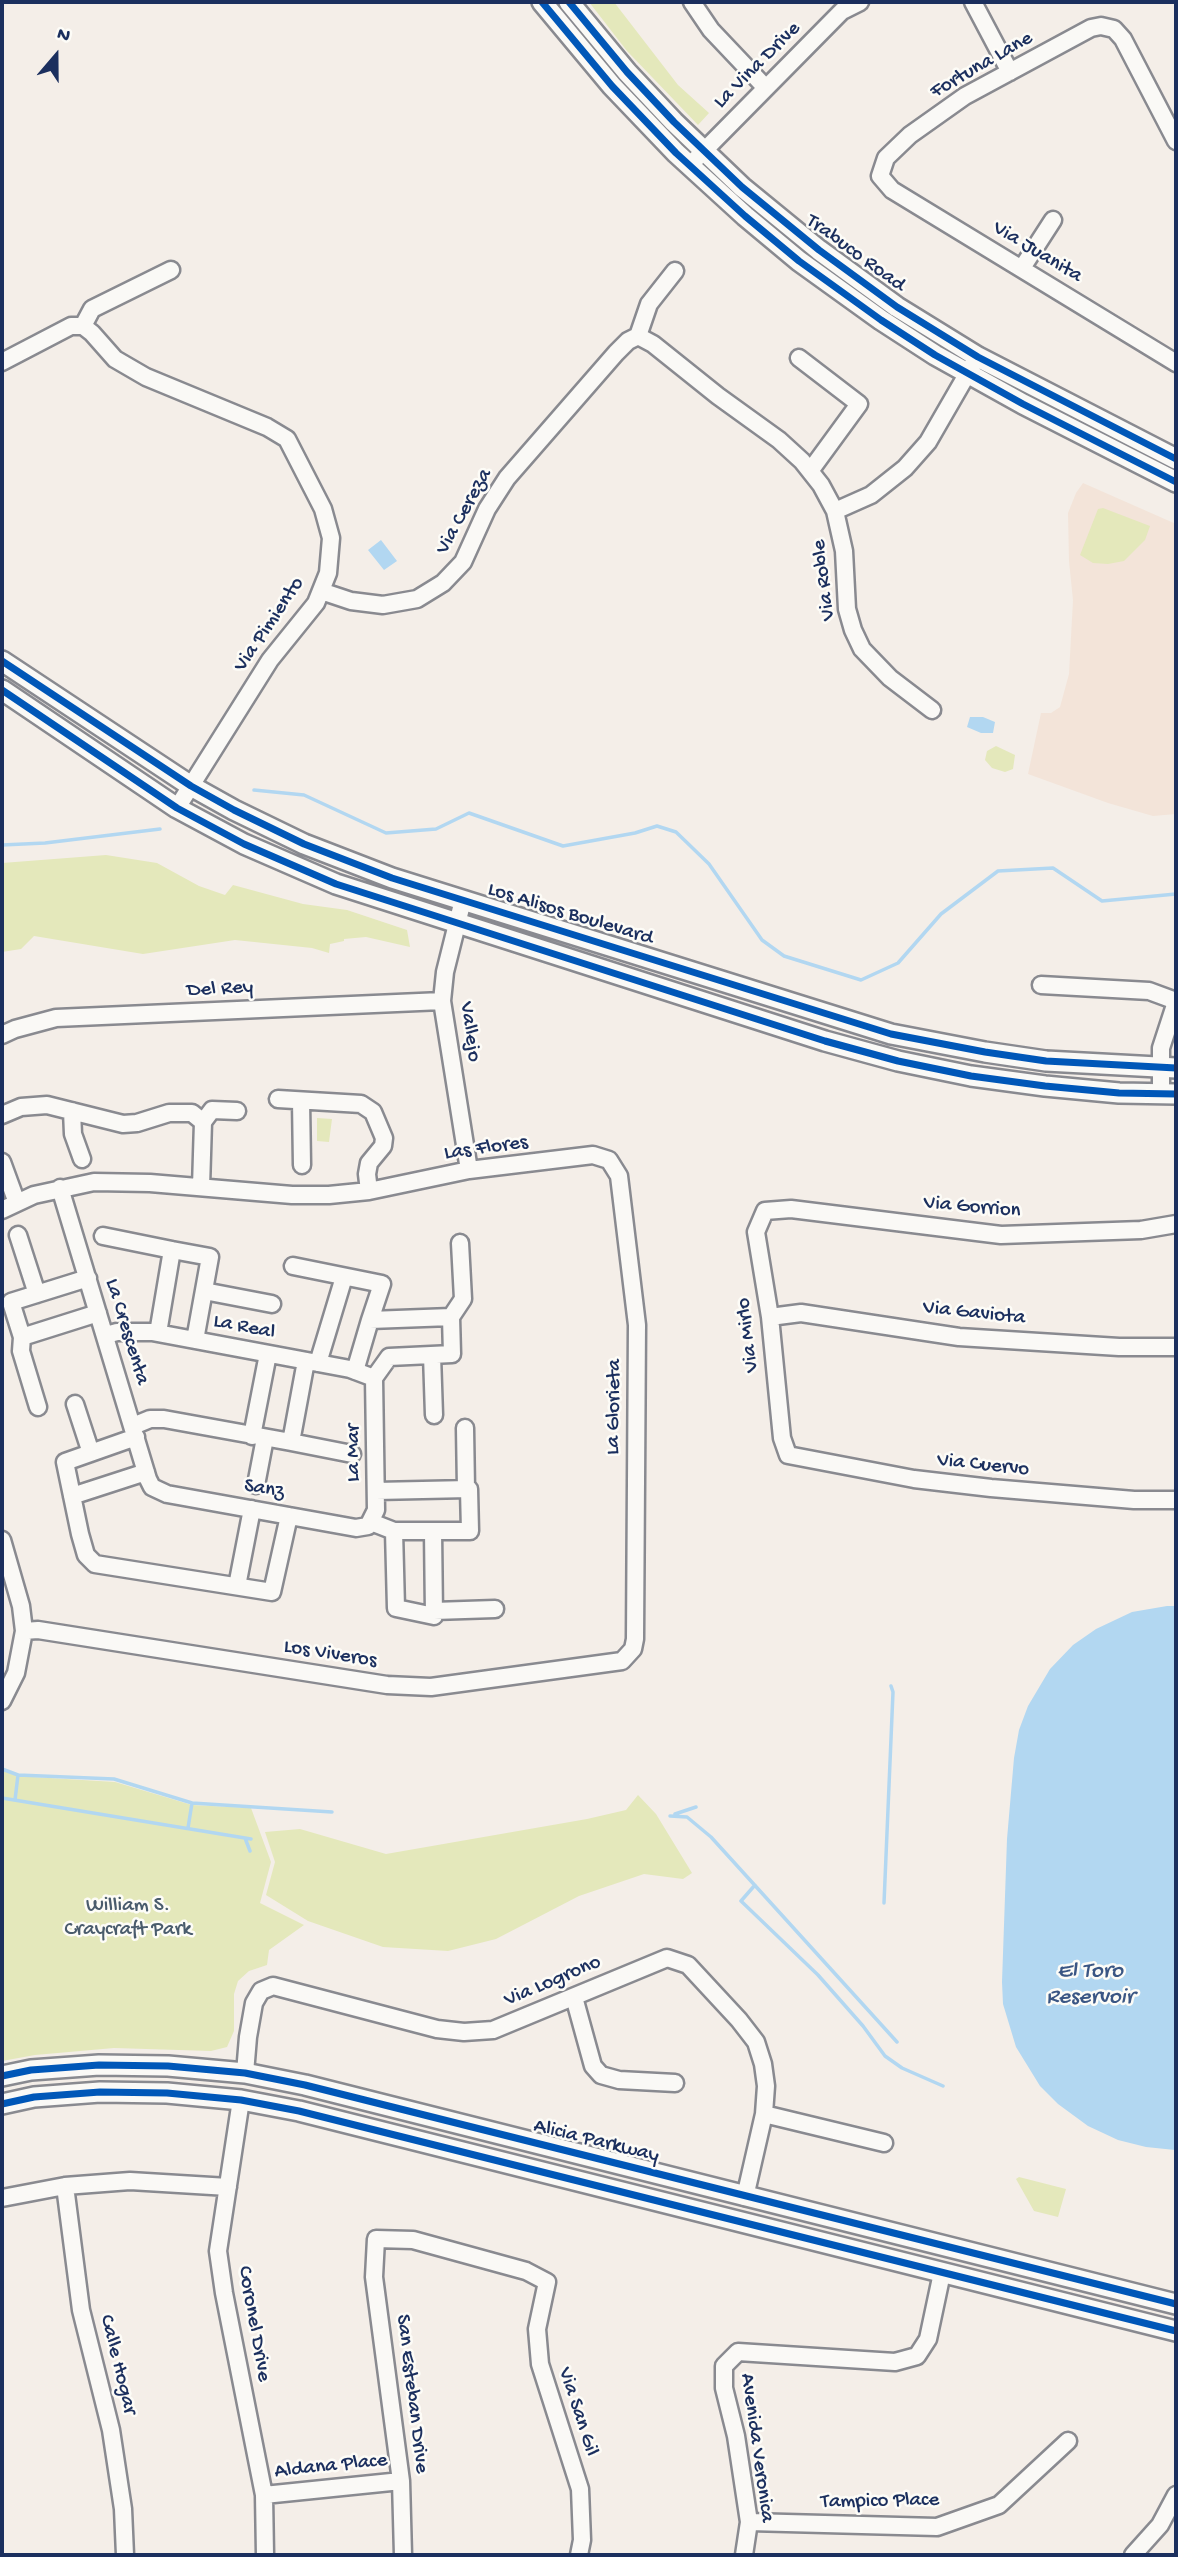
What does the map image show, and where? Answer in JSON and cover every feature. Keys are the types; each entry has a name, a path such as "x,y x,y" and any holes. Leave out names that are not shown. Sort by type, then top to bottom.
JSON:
{"main road":[{"name":"Trabuco Road","path":"542,2 612,86 689,166 773,240 819,276 908,338 968,374 1176,482"},
{"name":"Trabuco Road","path":"569,2 627,72 703,151 819,250 897,307 978,357 1176,459"},
{"name":"Los Alisos Boulevard","path":"2,661 191,786 234,810 304,844 392,878 891,1034 1034,1059 1169,1068"},
{"name":"Los Alisos Boulevard","path":"2,690 177,808 244,844 336,884 825,1041 898,1061 1020,1083 1092,1091 1169,1094"},
{"name":"Alicia Parkway","path":"2,2076 31,2070 99,2065 169,2066 245,2073 305,2085 1176,2304"},
{"path":"241,2100 245,2073"},
{"name":"Alicia Parkway","path":"2,2104 34,2097 100,2092 167,2092 241,2100 299,2111 1176,2331"},
{"path":"866,2227 904,2249 928,2256 942,2273 964,2265 1040,2282 1071,2279"}],"street":[{"path":"692,2 711,30 765,87"},
{"name":"La Vina Drive","path":"689,166 842,11 860,2"},
{"path":"973,2 1010,72"},
{"name":"Fortuna Lane","path":"880,176 886,158 910,135 965,96 1091,28 1101,26 1111,28 1123,39 1176,141"},
{"name":"Via Juanita","path":"880,176 892,190 1176,363"},
{"path":"1022,268 1053,220"},
{"path":"2,362 71,326 83,327 92,309 171,270"},
{"path":"638,336 649,304 675,271"},
{"name":"Via Pimiento","path":"83,327 92,333 115,359 146,377 267,427 287,439 327,518 331,538 328,573 316,603 271,660 177,808"},
{"name":"Via Roble","path":"638,336 653,344 779,440 810,471 835,511 844,551 846,609 862,649 872,662 932,710"},
{"name":"Via Cereza","path":"321,591 351,601 383,606 416,599 443,583 463,562 488,509 507,478 616,353 628,341 638,336"},
{"path":"835,511 870,495 905,468 928,442 978,357"},
{"path":"799,358 859,404 810,471"},
{"name":"Vallejo","path":"463,900 445,972 442,1001 469,1170"},
{"path":"1041,985 1149,991 1176,1002 1161,1048 1169,1068 1169,1094"},
{"name":"Del Rey","path":"2,1035 56,1018 442,1001"},
{"path":"278,1099 361,1104 373,1112 384,1138 383,1146 369,1163 369,1191"},
{"path":"300,1101 302,1165"},
{"path":"2,1115 21,1107 47,1105 123,1124 181,1112 199,1116 204,1122"},
{"path":"201,1187 204,1122 212,1110 237,1111"},
{"path":"72,1111 73,1134 82,1159"},
{"name":"Las Flores","path":"2,1162 9,1206 60,1188 94,1182 329,1195 369,1191 469,1170 593,1155 609,1160"},
{"name":"La Glorieta","path":"609,1160 619,1176 637,1325 635,1639 628,1656"},
{"name":"La Crescenta","path":"60,1188 149,1480"},
{"name":"Via Gorrion","path":"765,1211 790,1209 1001,1235 1141,1230 1176,1224"},
{"name":"Via Mirlo","path":"765,1211 756,1232 769,1317 782,1438 788,1455"},
{"path":"18,1235 37,1294"},
{"path":"103,1236 211,1257 195,1340"},
{"path":"374,1378 389,1357 453,1354 451,1317 463,1299 460,1243"},
{"path":"158,1333 172,1250"},
{"path":"293,1266 382,1284 355,1371"},
{"path":"291,1442 312,1362 344,1277"},
{"path":"38,1407 21,1351 22,1337 11,1301 88,1278"},
{"path":"204,1291 272,1304"},
{"path":"22,1337 99,1313"},
{"name":"Via Gaviota","path":"769,1317 801,1313 959,1336 1119,1347 1176,1347"},
{"path":"370,1320 451,1317"},
{"name":"La Real","path":"106,1335 131,1331 158,1333 312,1362 374,1378"},
{"path":"256,1485 258,1437 268,1354"},
{"path":"432,1355 434,1415"},
{"name":"La Mar","path":"369,1524 376,1510 374,1378"},
{"path":"75,1404 91,1453"},
{"path":"289,1516 272,1592 95,1564 86,1555 65,1462 91,1453 134,1432 150,1419 164,1419 352,1454"},
{"path":"433,1531 433,1616 396,1608 394,1531 433,1531 470,1531 465,1428"},
{"name":"Via Cuervo","path":"788,1455 812,1462 978,1487 1135,1500 1176,1500"},
{"path":"72,1496 149,1480"},
{"name":"Sanz","path":"149,1480 167,1494 356,1528 369,1524 394,1531"},
{"path":"376,1491 466,1489"},
{"path":"237,1587 251,1509"},
{"path":"2,1540 10,1599 24,1631 16,1673 2,1701"},
{"path":"434,1611 495,1609"},
{"name":"Los Viveros","path":"24,1631 38,1630 387,1685 420,1686 614,1662 628,1656"},
{"name":"Via Logrono","path":"245,2073 254,2003 261,1991 273,1986 437,2029 464,2032 493,2030 667,1958 688,1965 756,2042 766,2087 764,2114 745,2197"},
{"path":"574,1997 593,2066 601,2075 619,2080 675,2083"},
{"name":"Coronel Drive","path":"241,2100 218,2250 264,2495 265,2555"},
{"path":"764,2114 884,2143"},
{"path":"2,2198 65,2186 130,2181 228,2187"},
{"name":"Calle Hogar","path":"65,2186 81,2310 111,2430 123,2509 125,2555"},
{"name":"San Esteban Drive","path":"403,2555 401,2481 374,2277 376,2239 413,2240 526,2271 547,2283"},
{"name":"Avenida Veronica","path":"744,2555 749,2522 736,2436 724,2388 724,2366 738,2352 895,2362 917,2356 928,2339 942,2273"},
{"name":"Via San Gil","path":"547,2283 537,2329 540,2364 580,2489 582,2540 579,2555"},
{"name":"Tampico Place","path":"749,2522 937,2527 999,2505 1068,2441"},
{"name":"Aldana Place","path":"264,2495 401,2481"},
{"path":"1133,2555 1160,2525 1176,2495"}],"shaded area":[{"path":"1083,483 1176,524 1176,814 1153,816 1028,774 1041,713 1051,713 1060,707 1069,674 1073,600 1068,513"}],"green space":[{"path":"589,2 614,2 678,85 709,113 698,125 627,51"},
{"path":"1103,508 1150,526 1145,540 1124,561 1093,563 1080,555 1098,509"},
{"path":"996,746 1015,755 1013,769 1005,772 992,768 985,760 987,751"},
{"path":"106,855 157,863 199,886 225,895 233,885 303,904 347,910 407,930 410,947 366,937 344,939 330,944 329,953 312,948 235,940 143,954 34,936 21,949 2,952 2,863"},
{"path":"317,1118 332,1119 329,1142 317,1141"},
{"name":"William S. Craycraft Park","path":"2,1770 17,1776 115,1782 192,1805 251,1808 271,1862 260,1903 304,1925 269,1950 267,1965 249,1971 238,1981 234,1994 234,2031 227,2047 211,2051 114,2048 35,2055 2,2061"},
{"path":"638,1795 656,1814 692,1873 683,1879 644,1874 579,1896 496,1939 448,1951 383,1947 308,1921 266,1895 275,1862 265,1832 300,1829 386,1854 626,1810"},
{"path":"1019,2177 1066,2189 1058,2217 1034,2211 1016,2179"}],"water":[{"path":"381,540 397,561 384,570 368,550"},
{"path":"970,717 983,717 995,722 993,733 981,733 967,727"},
{"name":"El Toro Reservoir","path":"1176,1606 1175,2150 1118,2140 1088,2126 1058,2104 1040,2086 1016,2047 1003,2004 1002,1982 1007,1839 1014,1758 1019,1730 1028,1706 1050,1669 1073,1645 1096,1629 1132,1612"}],"waterway":[{"path":"254,790 304,795 386,833 436,829 469,813 563,846 635,833 657,826 676,832 709,864 762,940 784,956 861,980 898,963 941,914 998,871 1053,868 1102,901 1176,894"},
{"path":"2,845 45,843 160,829"},
{"path":"884,1903 893,1692 891,1686"},
{"path":"2,1769 18,1775"},
{"path":"15,1800 18,1775 114,1779 192,1803"},
{"path":"2,1798 251,1839"},
{"path":"188,1828 192,1803 332,1812"},
{"path":"675,1814 696,1807"},
{"path":"670,1816 687,1817 711,1837 897,2042"},
{"path":"245,1838 250,1851"},
{"path":"755,1885 741,1901 818,1975 863,2026 885,2056 902,2068 943,2086"}],"cycle path":[{"path":"542,2 612,86 676,153 799,261 935,355 1023,404 1176,482"},
{"path":"569,2 627,72 674,122 742,187 819,250 897,307 978,357 1176,459"},
{"path":"2,661 191,786 234,810 304,844 392,878 891,1034 1046,1061 1176,1068"},
{"path":"2,690 177,808 244,844 336,884 825,1041 898,1061 971,1076 1045,1086 1119,1093 1176,1094"},
{"path":"2,2076 31,2070 99,2065 168,2066 245,2073 305,2085 1176,2304"},
{"path":"2,2104 34,2097 100,2092 167,2093 241,2100 299,2111 1176,2331"}]}
